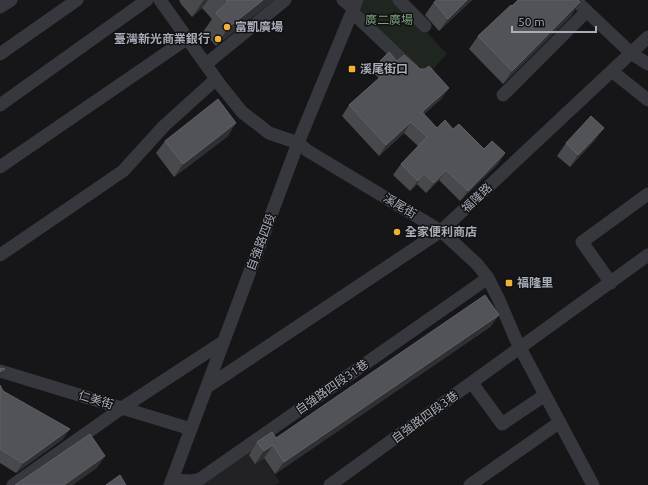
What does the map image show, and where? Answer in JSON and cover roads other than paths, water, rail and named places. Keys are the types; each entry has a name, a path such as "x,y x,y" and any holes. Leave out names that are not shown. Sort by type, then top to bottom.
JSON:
{"street":[{"path":"0,7 10,0"},
{"path":"0,54 77,0"},
{"path":"0,106 147,0"},
{"name":"溪尾街","path":"160,0 216,79 242,112 269,133 298,143 308,151 441,231 477,264 488,278 521,349 593,485"},
{"path":"206,64 285,0"},
{"path":"343,0 354,7 415,72"},
{"path":"399,0 425,26"},
{"path":"575,0 632,54 648,64"},
{"name":"自強路四段","path":"171,482 298,143 354,7"},
{"path":"503,95 587,11"},
{"path":"0,167 188,38"},
{"name":"福隆路","path":"207,387 441,231 648,38"},
{"path":"613,72 648,100"},
{"path":"0,255 123,171 164,126 216,79"},
{"path":"611,283 582,242 648,194"},
{"name":"自強路四段3巷","path":"330,485 521,349 648,255"},
{"name":"自強路四段31巷","path":"171,482 200,479 488,278"},
{"path":"13,485 122,408 223,342"},
{"name":"仁美街","path":"0,371 191,429"},
{"path":"472,383 502,424 545,395"},
{"path":"470,485 560,422"},
{"path":"65,432 78,439"}],"place":[{"name":"富凱廣場","path":"227,27"},
{"name":"臺灣新光商業銀行","path":"218,39"},
{"name":"溪尾街口","path":"352,69"},
{"name":"全家便利商店","path":"397,232"},
{"name":"福隆里","path":"509,283"}],"park label":[{"name":"廣二廣場","path":"389,20"}]}
